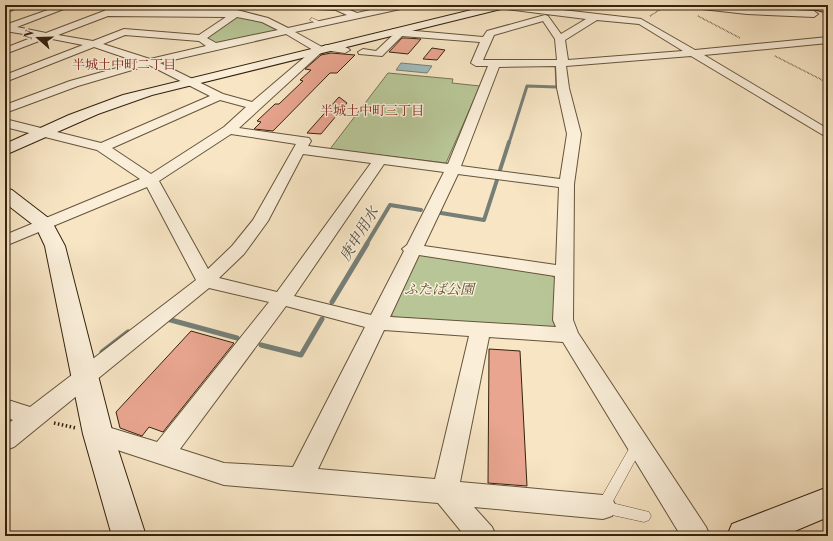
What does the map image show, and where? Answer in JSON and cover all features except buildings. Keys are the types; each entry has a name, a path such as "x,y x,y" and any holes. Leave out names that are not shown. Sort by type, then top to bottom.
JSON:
{"street":[{"path":"5,10 20,5"},
{"path":"5,28 70,5"},
{"path":"5,51 107,13 119,5"},
{"path":"5,79 124,32 170,5"},
{"path":"201,38 248,5"},
{"path":"292,5 339,7 356,16"},
{"path":"5,109 43,92 150,62 287,31 317,21 356,16 405,5"},
{"path":"498,5 594,15 641,22 828,134"},
{"path":"5,150 115,101 191,81 398,32 504,5"},
{"path":"693,5 747,12 813,7 828,13"},
{"path":"740,5 762,9 772,5"},
{"path":"545,11 560,39 563,88 574,134 567,184 563,272 563,320 569,335 696,536"},
{"path":"545,11 490,33 476,62 562,64 828,40"},
{"path":"107,13 236,14 265,20 322,49 345,50"},
{"path":"560,39 594,15"},
{"path":"5,28 94,44 150,62 219,96 254,106"},
{"path":"124,32 201,38 215,47"},
{"path":"398,32 486,40"},
{"path":"363,52 378,54 398,32"},
{"path":"5,240 151,180 229,130 254,106 322,49"},
{"path":"300,479 412,249 453,169 479,107 495,63"},
{"path":"102,147 219,96"},
{"path":"807,121 828,118"},
{"path":"5,123 102,147 151,180 206,280 377,323 569,335"},
{"path":"5,440 206,280 238,250 260,221 304,141 229,130"},
{"path":"299,149 567,184"},
{"path":"162,454 282,299 380,160"},
{"path":"5,194 44,224 55,246 98,434 129,536"},
{"path":"412,249 563,272"},
{"path":"445,492 480,330"},
{"path":"5,408 33,418"},
{"path":"98,434 224,474 300,479 603,507"},
{"path":"445,492 482,536"},
{"path":"744,536 828,502"}],"lane":[{"path":"638,444 603,507 644,516"}],"path":[{"path":"641,22 667,5"},
{"path":"33,418 98,434"}],"green space":[{"path":"237,16 262,21 281,31 217,45 206,38"},
{"path":"388,73 453,79 452,83 480,86 446,163 330,149"},
{"name":"ふたば公園","path":"423,254 551,275 556,279 554,308 556,328 394,317 389,313 416,256"}],"water":[{"path":"401,63 432,66 427,73 396,70"}],"waterway":[{"name":"庚申用水","path":"509,143 527,86 557,87 556,66"},
{"name":"庚申用水","path":"500,170 509,142"},
{"name":"庚申用水","path":"441,213 484,220 497,180"},
{"name":"庚申用水","path":"366,245 390,205 421,210"},
{"name":"庚申用水","path":"332,302 367,244"},
{"name":"庚申用水","path":"167,319 237,338"},
{"name":"庚申用水","path":"261,345 301,355 322,319"},
{"name":"庚申用水","path":"102,352 128,332"}],"district":[{"name":"半城土中町二丁目","path":"124,64"},
{"name":"半城土中町三丁目","path":"372,110"}]}
